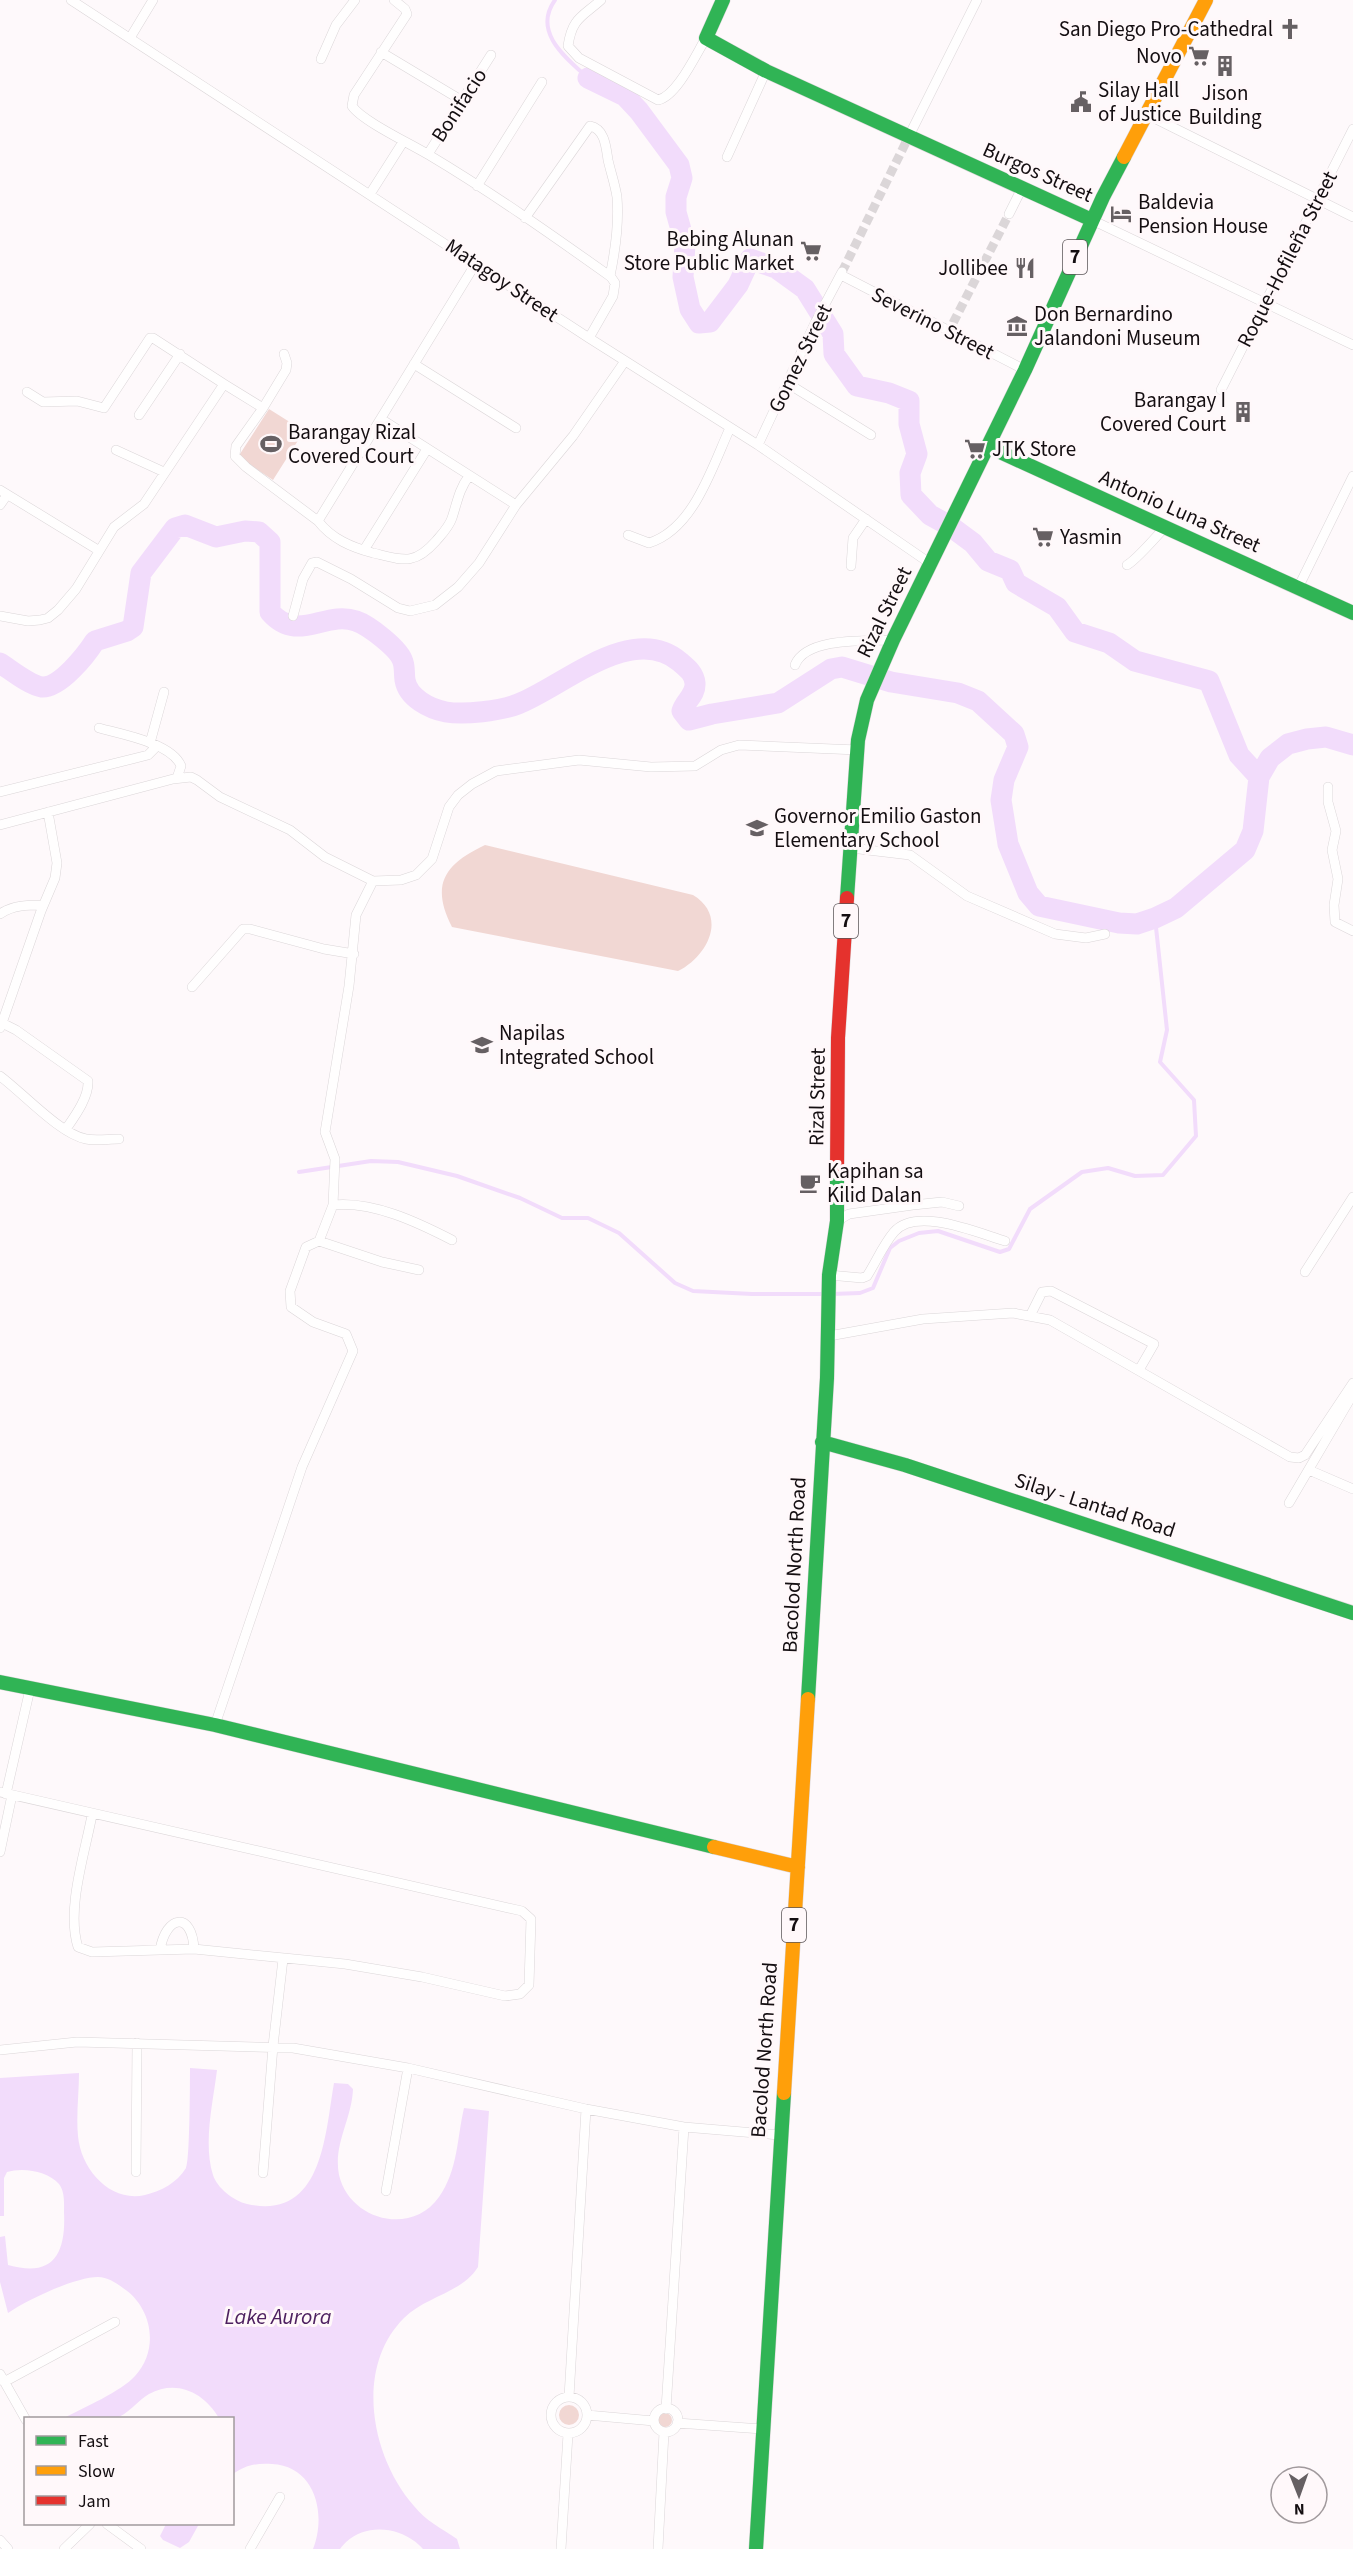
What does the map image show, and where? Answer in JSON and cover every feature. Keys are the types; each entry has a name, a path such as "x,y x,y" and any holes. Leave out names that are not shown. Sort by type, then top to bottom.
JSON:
{"main road":[{"path":"706,38 723,0"},
{"name":"Rizal Street","path":"829,1302 829,1278 837,1221 838,1038 858,750 861,722 867,700 893,640 989,447 1092,220 1206,0"},
{"name":"Burgos Street","path":"706,38 766,70 1092,220"},
{"name":"Antonio Luna Street","path":"989,447 1353,613"},
{"name":"Bacolod North Road","path":"756,2549 775,2250 779,2135 798,1867 829,1336 829,1302"},
{"name":"Silay - Lantad Road","path":"822,1442 915,1468 1353,1613"},
{"path":"0,1682 215,1725 798,1867"}],"street":[{"name":"Matagoy Street","path":"71,0 625,361 758,445 931,564"},
{"path":"130,38 153,0"},
{"path":"321,59 336,25 355,0"},
{"path":"394,0 405,9 407,14 354,95 352,106 403,142 428,154 610,276 615,283 613,296 590,338"},
{"path":"601,0 579,16 570,29 568,46 579,58 661,99 676,86 706,38"},
{"path":"909,136 977,0"},
{"path":"381,52 461,100"},
{"name":"Bonifacio","path":"428,154 491,55"},
{"path":"727,157 766,70"},
{"path":"477,186 542,82"},
{"path":"1146,114 1353,217"},
{"path":"525,218 590,126 596,128 600,131 605,144 617,199 615,249 610,276"},
{"name":"Roque-Hofileña Street","path":"1221,390 1353,129"},
{"path":"370,194 403,142"},
{"path":"1009,214 1022,188"},
{"name":"Burgos Street","path":"1092,220 1353,345"},
{"path":"318,521 477,263"},
{"name":"Severino Street","path":"842,274 951,327 1025,370"},
{"name":"Gomez Street","path":"758,445 815,323 842,274"},
{"path":"27,392 36,400 43,402 77,401 104,408 150,338 157,339 263,408"},
{"path":"139,415 180,354"},
{"path":"284,354 287,363 286,370 236,446 235,456 246,467 318,521 339,541 392,557 411,559 420,557 452,520 461,489 470,476"},
{"path":"293,616 308,567 317,562 351,579 398,608 410,611 435,605 458,588 470,575 516,505 573,436 625,361"},
{"path":"414,364 516,428"},
{"path":"787,383 871,435"},
{"path":"0,616 28,621 48,618 76,589 98,550 119,522 140,509 224,384"},
{"path":"381,419 516,505"},
{"path":"628,535 649,543 667,534 680,521 698,495 730,428"},
{"path":"364,550 428,449"},
{"path":"116,450 164,471"},
{"path":"1298,588 1353,476"},
{"path":"0,505 4,493 98,550"},
{"path":"851,566 853,538 866,519"},
{"path":"1126,565 1137,558 1165,527"},
{"path":"795,665 798,658 808,649 864,641 893,640"},
{"path":"0,792 148,755 154,744 164,692"},
{"path":"99,728 154,744 178,758 181,766 177,778"},
{"path":"0,825 177,778 191,777 220,797 290,830 325,857 373,881 401,880 416,876 432,859 436,839 454,801 472,783 496,771 579,760 651,767 695,765 721,750 739,746 858,750"},
{"path":"1328,787 1328,802 1336,831 1332,850 1338,879 1334,905 1335,922 1353,931"},
{"path":"48,812 57,863 55,878 43,905 1,1025 16,1030 88,1081 86,1094 66,1129"},
{"path":"851,848 910,855 967,896 1055,934 1086,938 1105,934"},
{"path":"319,1241 333,1205 335,1159 325,1132 354,954 353,935 356,915 373,881"},
{"path":"0,914 7,909 21,905 43,905"},
{"path":"192,987 243,929 250,928 324,949 354,954"},
{"path":"0,1076 76,1136 87,1139 119,1139"},
{"path":"1305,1272 1353,1197"},
{"path":"837,1221 849,1214 913,1205 942,1202 959,1206"},
{"path":"333,1205 353,1203 377,1210 417,1222 452,1240"},
{"path":"829,1278 867,1276 895,1230 911,1222 940,1222 1005,1241"},
{"path":"215,1725 302,1467 353,1351 346,1334 313,1322 291,1307 290,1291 306,1247 319,1241 382,1262 419,1270"},
{"path":"1030,1316 1042,1292 1051,1291 1154,1344 1139,1370"},
{"path":"829,1336 923,1319 1013,1313 1050,1320 1290,1457 1299,1458 1305,1455 1353,1383"},
{"path":"1289,1503 1353,1394"},
{"path":"1343,1411 1353,1416"},
{"path":"1309,1470 1353,1489"},
{"path":"0,1852 6,1794 30,1689"},
{"path":"6,1794 522,1911 531,1919 529,1985 520,1994 513,1996 345,1964 194,1949 92,1952 78,1947 74,1927 76,1896 92,1815"},
{"path":"160,1950 167,1928 176,1923 188,1925 191,1929 194,1949"},
{"path":"263,2174 273,2046 283,1959"},
{"path":"0,2050 77,2042 273,2046 408,2068 586,2109 684,2127 779,2135"},
{"path":"136,2172 137,2043"},
{"path":"386,2191 408,2068"},
{"path":"569,2397 586,2109"},
{"path":"666,2409 684,2127"},
{"path":"24,2417 2,2378 115,2322"},
{"path":"569,2397 582,2402 587,2415 582,2429 568,2434 556,2428 551,2415 556,2402 569,2397"},
{"path":"666,2409 674,2412 677,2423 673,2430 664,2432 657,2429 654,2421 657,2412 666,2409"},
{"path":"587,2415 654,2421"},
{"path":"677,2423 762,2429"},
{"path":"658,2549 664,2432"},
{"path":"561,2549 568,2434"},
{"path":"250,2549 280,2497"},
{"path":"64,2549 88,2525"},
{"path":"111,2525 141,2549"},
{"path":"0,2540 8,2549"}],"shaded area":[{"name":"Barangay Rizal Covered Court","path":"269,409 304,431 273,480 238,457"},
{"path":"485,845 693,895 704,904 710,914 712,924 710,935 698,956 678,971 452,927 442,899 445,877 460,860"},
{"path":"569,2405 576,2408 579,2415 576,2422 569,2425 562,2422 559,2415 562,2408"},
{"path":"665,2413 670,2415 672,2420 670,2425 665,2427 660,2425 658,2420 660,2415"}],"water":[{"name":"Lake Aurora","path":"190,2068 217,2070 209,2136 210,2163 215,2180 222,2189 242,2202 272,2206 291,2199 306,2187 316,2169 323,2148 334,2083 348,2084 353,2089 352,2100 339,2153 339,2175 345,2191 355,2203 383,2218 398,2219 414,2216 427,2209 445,2187 456,2154 464,2108 489,2111 478,2267 463,2283 423,2304 404,2318 388,2338 378,2362 374,2387 374,2412 379,2438 387,2463 399,2486 424,2516 457,2539 460,2549 423,2549 404,2535 393,2531 370,2530 348,2540 340,2549 313,2549 319,2521 318,2507 308,2483 299,2473 287,2467 272,2464 251,2465 234,2473 234,2417 218,2417 206,2402 189,2391 179,2388 159,2390 149,2394 119,2417 66,2417 112,2393 135,2376 148,2354 149,2329 141,2306 133,2296 114,2282 101,2277 64,2285 8,2313 0,2282 0,2237 5,2236 8,2265 36,2268 46,2265 54,2259 63,2239 64,2201 61,2187 48,2176 28,2170 7,2172 4,2178 4,2216 0,2216 0,2078 79,2073 77,2128 80,2149 85,2161 100,2181 121,2194 145,2195 163,2189 178,2178 186,2168"},
{"path":"166,2525 198,2525 189,2542 180,2548 163,2540 160,2536"}],"waterway":[{"path":"555,0 547,23 550,33 562,53 588,78"},
{"path":"588,78 625,96 679,165 682,178 676,197 676,212 685,244 683,277 690,309 699,323 710,322 738,285 750,259 776,268 805,289 833,334 834,354 857,386 889,393 909,401 909,424 917,454 910,473 911,495 930,515 973,543 988,561 1010,570 1016,583 1057,607 1075,632 1109,643 1135,661 1209,681 1239,755 1259,777"},
{"path":"0,663 32,683 42,687 49,686 72,670 95,641 133,627 141,573 175,528 185,525 216,537 245,531 259,532 270,542 270,612 280,621 291,625 301,626 333,619 361,623 383,638 401,657 405,680 410,692 421,702 446,712 472,713 518,704 598,661 641,649 661,651 680,662 692,674 695,687 682,711 689,720 778,703 831,669 842,667 891,682 958,693 978,701 1014,734 1018,747 1004,780 1001,800 1008,844 1028,893 1039,906 1119,923 1137,924 1176,908 1245,850 1253,831 1259,777 1270,758 1288,744 1326,737 1353,745"},
{"path":"832,1294 860,1293 873,1288 890,1248 899,1241 919,1233 938,1231 1000,1252 1009,1249 1030,1209 1082,1172 1108,1168 1135,1176 1163,1175 1196,1136 1194,1100 1160,1062 1167,1030 1155,918"},
{"path":"299,1172 371,1161 398,1162 457,1176 520,1198 562,1218 588,1218 619,1233 675,1283 693,1291 824,1294"}],"tunnel":[{"path":"842,272 909,136"},
{"path":"953,323 1009,214"}],"traffic: fast":[{"path":"723,0 706,38 766,71 1092,220"},
{"path":"847,898 858,740 867,700 893,640 1025,370 1103,197 1124,157"},
{"path":"989,447 1353,613"},
{"path":"808,1699 827,1378 829,1275 837,1221 837,1171"},
{"path":"822,1442 905,1465 1353,1613"},
{"path":"0,1682 215,1725 714,1847"},
{"path":"756,2549 784,2093"}],"traffic: slow":[{"path":"1124,157 1206,0"},
{"path":"784,2093 808,1699"},
{"path":"714,1847 798,1867"}],"traffic: jam":[{"path":"837,1171 838,1038 847,898"}],"place":[{"name":"San Diego Pro-Cathedral","path":"1290,29"},
{"name":"Novo","path":"1199,56"},
{"name":"Jison Building","path":"1225,66"},
{"name":"Silay Hall of Justice","path":"1081,102"},
{"name":"Baldevia Pension House","path":"1121,214"},
{"name":"Bebing Alunan Store Public Market","path":"811,251"},
{"name":"Jollibee","path":"1025,268"},
{"name":"Don Bernardino Jalandoni Museum","path":"1017,326"},
{"name":"Barangay I Covered Court","path":"1243,412"},
{"name":"Barangay Rizal Covered Court","path":"271,444"},
{"name":"JTK Store","path":"975,449"},
{"name":"Yasmin","path":"1043,537"},
{"name":"Governor Emilio Gaston Elementary School","path":"757,828"},
{"name":"Napilas Integrated School","path":"482,1045"},
{"name":"Kapihan sa Kilid Dalan","path":"810,1183"}]}
